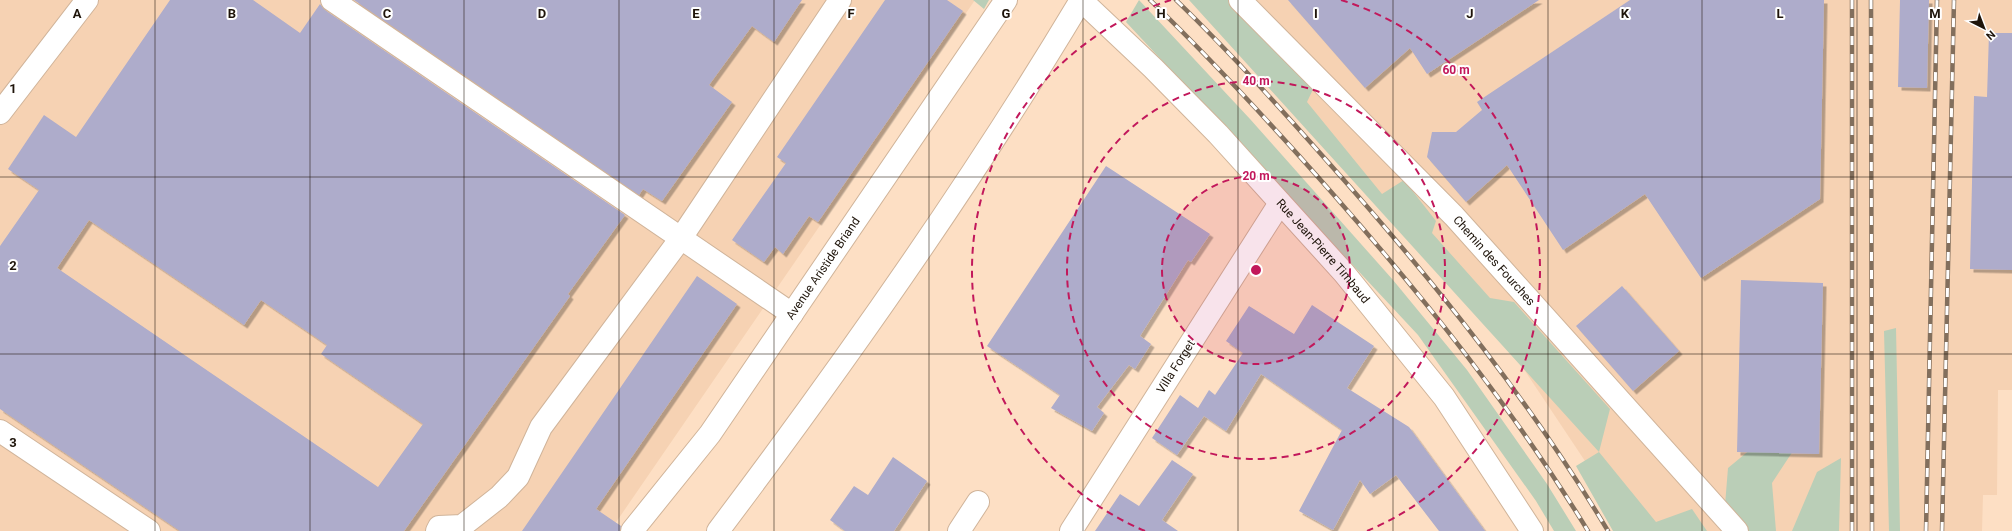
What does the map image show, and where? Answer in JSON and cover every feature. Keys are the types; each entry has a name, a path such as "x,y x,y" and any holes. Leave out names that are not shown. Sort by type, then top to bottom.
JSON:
{"street":[{"path":"0,113 86,0"},
{"path":"332,0 792,314"},
{"path":"437,531 440,527 462,526 499,496 518,477 541,427 681,238 840,0"},
{"name":"Avenue Aristide Briand","path":"632,531 710,434 1006,0"},
{"path":"718,531 786,441 884,304 962,189 1055,44 1081,0"},
{"name":"Rue Jean-Pierre Timbaud","path":"1081,0 1153,68 1218,134 1354,285 1444,397 1532,531"},
{"name":"Chemin des Fourches","path":"1240,0 1454,216 1736,531"},
{"name":"Villa Forget","path":"1072,531 1280,202"},
{"path":"0,431 149,531"},
{"path":"959,531 978,502"}],"shaded area":[{"path":"0,0 975,0 610,531 0,531"},
{"path":"1202,0 2012,0 2012,390 1998,390 1997,495 1983,495 1982,531 1628,531 1611,500 1523,368"}],"green space":[{"path":"973,0 989,0 984,9"},
{"path":"1139,0 1250,119 1393,280 1467,370 1547,484 1576,531 1554,531 1536,501 1418,335 1126,22"},
{"path":"1189,0 1239,0 1316,83 1307,102 1382,194 1404,180 1436,221 1432,233 1490,298 1514,302 1610,409 1599,452"},
{"path":"1896,328 1900,531 1889,531 1884,331"},
{"path":"1757,444 1793,451 1772,483 1776,531 1739,531 1725,505 1728,468"},
{"path":"1599,452 1656,522 1692,509 1707,531 1613,531 1576,466"},
{"path":"1841,458 1839,531 1792,531 1817,472"}],"building":[{"path":"170,0 253,0 300,33 320,4 325,10 625,215 568,294 570,296 404,531 180,531 0,409 0,246 39,190 8,169 44,115 76,137","holes":["89,220 244,325 261,300 327,345 321,354 423,424 378,487 57,268"]},
{"path":"354,0 802,0 774,42 752,26 709,85 732,102 662,201 643,189 639,195"},
{"path":"885,0 947,0 963,11 818,222 809,216 783,254 775,247 764,262 732,240 786,163 777,157"},
{"path":"1288,0 1539,0 1427,74 1410,48 1365,88"},
{"path":"1630,0 1824,0 1820,199 1701,278 1645,194 1563,250 1507,165 1466,202 1427,157 1432,132 1456,132 1482,110 1477,102"},
{"path":"1900,0 1929,0 1927,88 1898,87"},
{"path":"1989,33 2012,33 2012,270 1970,269 1974,96 1987,97"},
{"path":"1106,166 1210,234 1191,262 1188,260 1140,336 1151,344 1135,369 1129,365 1097,407 1104,413 1092,431 1051,408 1060,395 987,346"},
{"path":"697,276 737,304 596,509 621,526 620,531 522,531"},
{"path":"1741,280 1823,283 1819,454 1737,452"},
{"path":"1622,286 1679,351 1633,391 1576,326"},
{"path":"1312,305 1374,346 1347,388 1409,427 1485,531 1439,531 1396,475 1370,494 1360,480 1333,530 1299,511 1342,430 1261,374 1226,431 1204,416 1177,455 1152,438 1180,395 1198,408 1209,390 1215,395 1243,353 1226,341 1249,306 1294,334"},
{"path":"893,457 927,481 894,531 845,531 830,520 854,486 868,495"},
{"path":"1172,460 1193,474 1162,520 1178,531 1095,531 1120,494 1139,506"}],"railway":[{"path":"1150,0 1266,120 1333,194 1402,274 1468,357 1499,399 1560,486 1588,531"},
{"path":"1176,0 1241,66 1302,133 1415,263 1516,393 1579,484 1608,531"},
{"path":"1852,0 1852,531"},
{"path":"1871,0 1872,531"},
{"path":"1926,531 1937,0"},
{"path":"1942,531 1954,0"}]}
